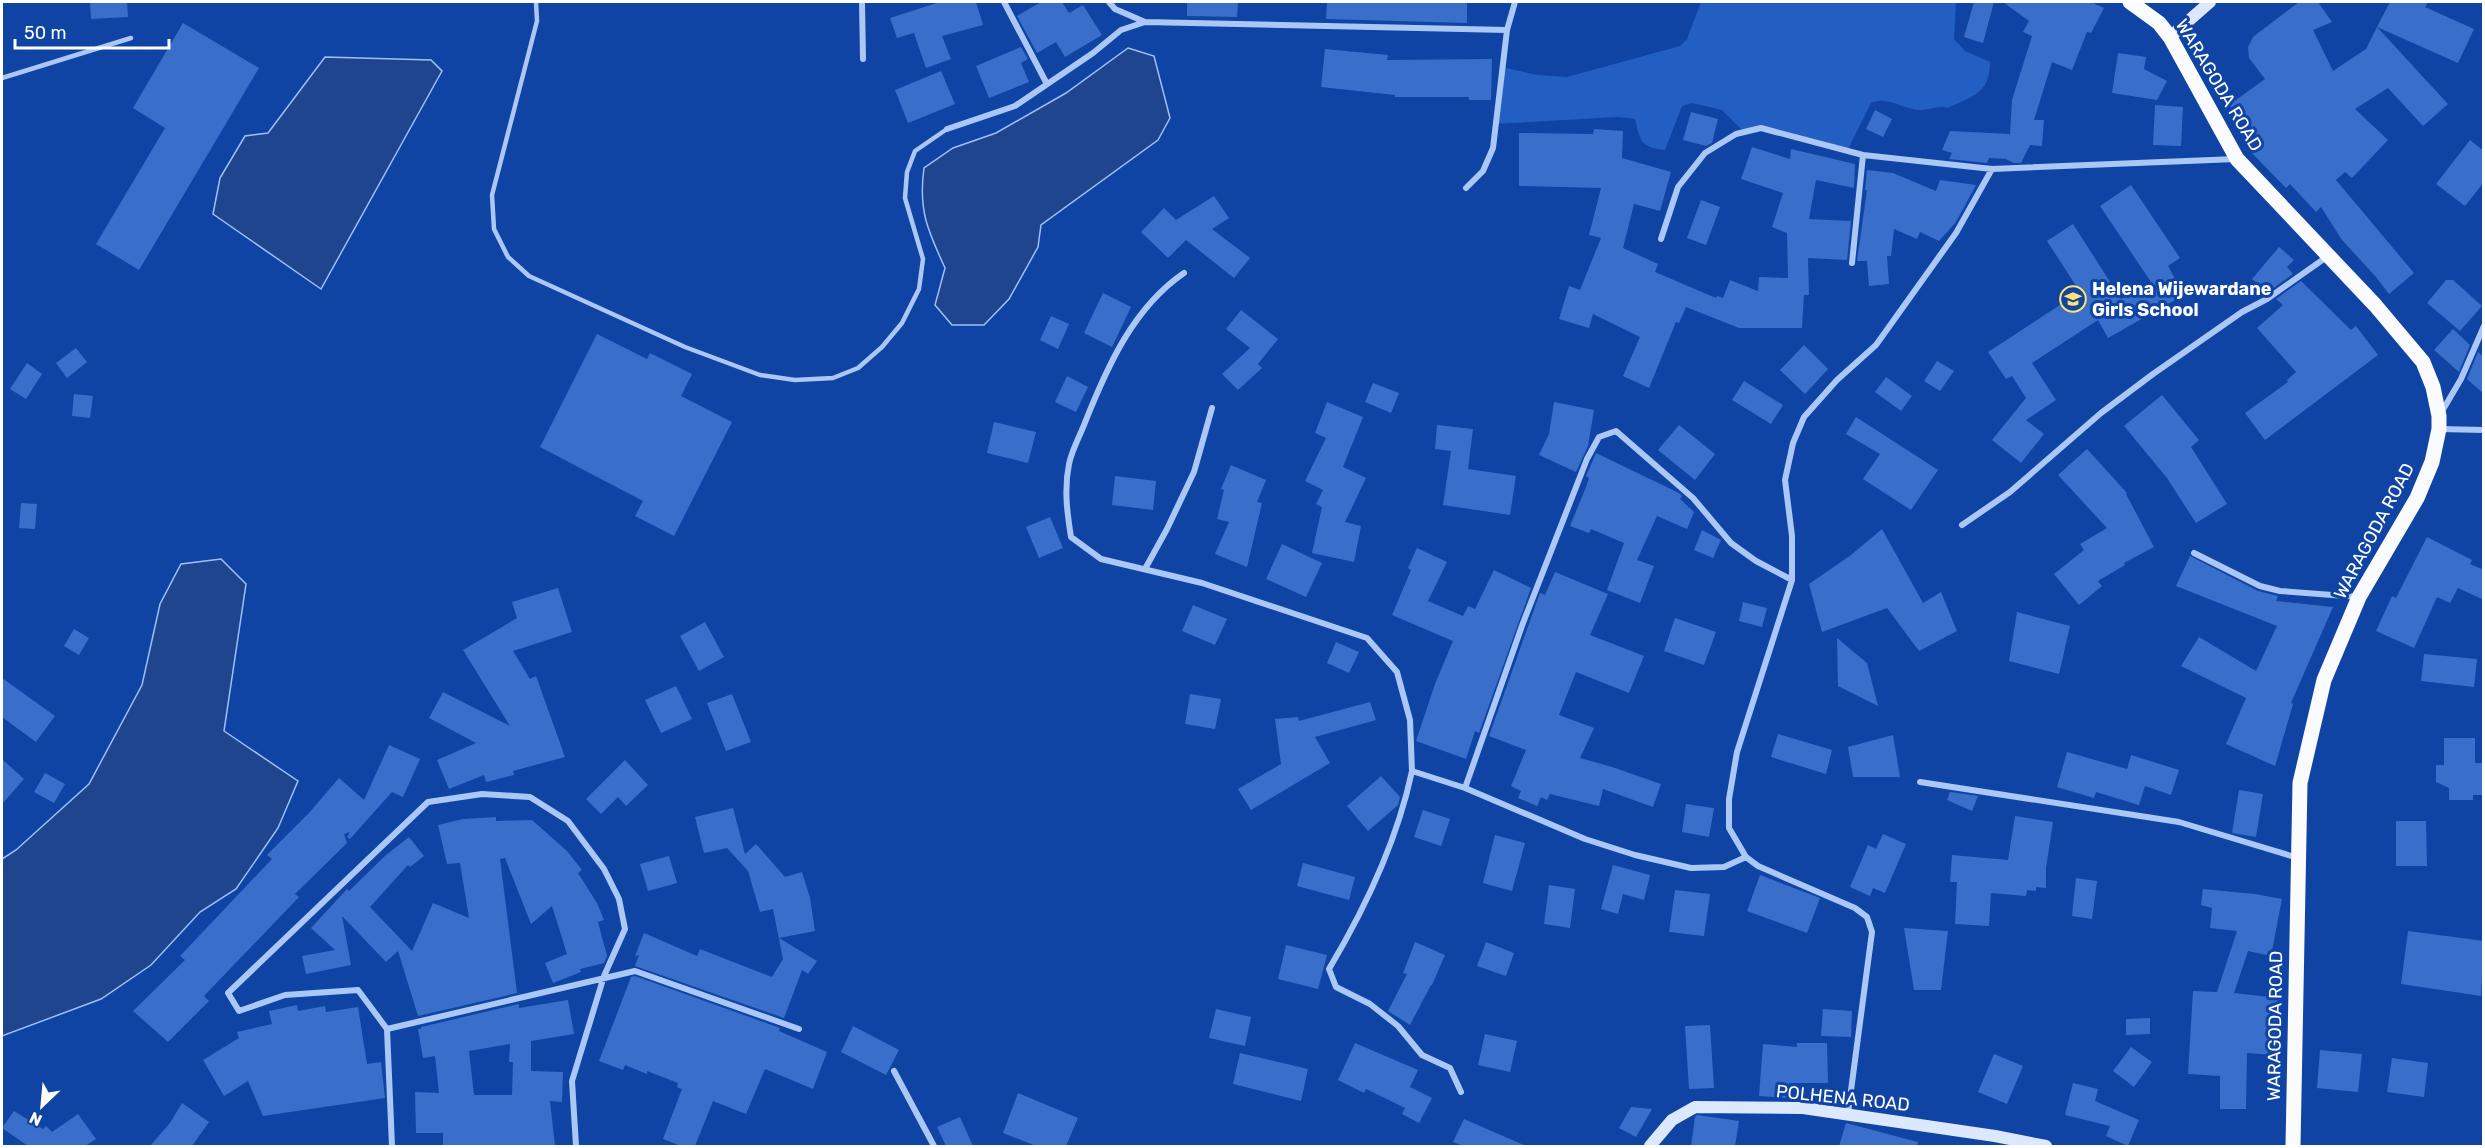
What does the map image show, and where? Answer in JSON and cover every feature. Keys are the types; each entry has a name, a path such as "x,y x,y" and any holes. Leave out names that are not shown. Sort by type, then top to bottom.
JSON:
{"main road":[{"name":"WARAGODA ROAD","path":"2130,2 2158,23 2170,37 2237,159 2329,255 2423,362 2433,387 2439,422 2432,462 2417,498 2359,597 2324,680 2300,783 2289,1145"}],"street":[{"path":"862,2 863,59"},
{"path":"1004,2 1047,84"},
{"path":"1108,2 1115,9 1145,22"},
{"path":"1466,188 1483,171 1492,148 1507,30 1515,2"},
{"path":"2170,37 2210,2"},
{"path":"947,129 1015,106 1121,30 1145,22 1507,30"},
{"path":"1661,239 1678,187 1705,153 1736,134 1761,128 1863,155 1992,169 2237,159"},
{"path":"1852,263 1863,155"},
{"path":"1848,1113 1872,932 1867,917 1856,908 1758,866 1746,857 1729,828 1731,787 1737,752 1792,580 1792,536 1785,480 1793,443 1804,417 1838,380 1876,345 1956,233 1992,169"},
{"path":"1962,525 2010,492 2101,413 2153,374 2329,255"},
{"path":"1184,273 1165,285 1150,300 1108,366 1069,462 1065,500 1071,537 1101,559 1202,583 1367,638 1397,672 1410,720 1412,771 1400,819 1370,895 1329,969 1336,987 1370,1004 1398,1026 1422,1055 1450,1068 1461,1092"},
{"path":"2484,326 2439,422 2484,430"},
{"path":"1145,569 1194,472 1212,408"},
{"path":"1465,788 1532,602 1587,459 1599,437 1616,431 1693,498 1731,543 1756,561 1792,580"},
{"path":"2194,553 2260,586 2280,591 2359,597"},
{"path":"1412,771 1465,788 1585,839 1635,855 1691,868 1724,867 1746,857"},
{"path":"1920,782 2179,822 2299,858"},
{"path":"392,1146 387,1029 358,990 285,995 239,1011 228,993 428,802 482,794 530,796 568,821 604,869 619,899 625,929 604,976 572,1080 576,1146"},
{"path":"387,1029 604,976 635,971 799,1029"},
{"path":"894,1071 934,1146"},
{"name":"POLHENA ROAD","path":"1650,1146 1672,1119 1695,1107 1803,1108 1848,1113 1994,1141 2046,1146"}],"lane":[{"path":"536,2 537,21 492,195 494,229 508,257 529,276 685,347 760,375 795,380 833,378 858,368 882,347 902,323 919,289 923,259 905,198 907,172 915,151 947,129"},
{"path":"2,78 131,38"}],"shaded area":[{"path":"1701,2 1956,2 1954,39 1965,51 1990,62 1987,81 1972,97 1948,108 1916,110 1891,102 1871,103 1847,151 1762,128 1744,132 1722,110 1692,103 1682,106 1665,150 1651,147 1643,142 1635,119 1618,117 1495,124 1502,67 1537,75 1567,77 1680,46 1687,39"},
{"path":"1128,48 1154,56 1170,118 1158,140 1041,225 1038,247 1009,299 984,325 952,325 935,305 945,268 926,220 922,196 924,168 953,148 996,133 1066,93"},
{"path":"325,57 431,60 442,71 321,289 213,214 220,178 245,136 268,133"},
{"path":"221,559 246,584 224,731 298,781 278,828 236,889 200,912 151,965 101,999 2,1036 2,859 16,850 89,784 142,685 160,604 181,564"}],"building":[{"path":"90,2 127,2 128,17 91,19"},
{"path":"940,2 976,2 983,25 942,36 951,59 926,68 914,33 897,38 890,18"},
{"path":"1041,2 1062,2 1069,13 1083,5 1102,35 1065,57 1056,42 1037,53 1017,16"},
{"path":"1187,2 1238,2 1237,17 1187,16"},
{"path":"1327,2 1467,2 1467,23 1326,19"},
{"path":"1974,2 1994,2 1983,43 1964,37"},
{"path":"2003,2 2091,2 2104,8 2091,33 2087,32 2072,70 2052,62 2034,120 2044,120 2042,146 2030,145 2021,163 1989,158 1987,163 1949,159 1952,153 1942,150 1950,131 2010,134 2012,100 2032,36 2023,32 2029,21"},
{"path":"2299,2 2318,2 2332,22 2313,30 2333,71 2366,49 2377,27 2448,104 2423,126 2388,88 2355,109 2388,140 2352,178 2345,172 2336,180 2414,273 2389,294 2342,240 2321,207 2316,212 2290,184 2286,188 2248,149 2256,142 2229,105 2265,79 2249,58 2248,47 2253,37"},
{"path":"2390,2 2428,2 2425,7 2474,29 2458,63 2377,27"},
{"path":"183,23 259,68 139,270 96,244 165,128 133,108"},
{"path":"1021,47 1028,59 1021,63 1029,82 989,98 976,66"},
{"path":"1325,49 1388,55 1387,60 1492,59 1491,100 1469,100 1469,97 1395,97 1395,95 1321,87"},
{"path":"2118,53 2146,57 2144,69 2167,81 2157,100 2112,93"},
{"path":"941,71 955,104 908,123 895,90"},
{"path":"2155,105 2183,107 2181,146 2153,145"},
{"path":"1875,110 1892,119 1883,137 1866,129"},
{"path":"1691,112 1718,119 1712,143 1706,146 1683,140"},
{"path":"1594,129 1623,131 1622,158 1671,172 1660,211 1634,204 1623,248 1658,264 1655,272 1716,298 1717,296 1723,298 1730,280 1758,291 1759,277 1788,278 1787,233 1772,227 1783,193 1741,179 1752,147 1790,159 1791,149 1855,164 1854,188 1816,180 1809,219 1851,221 1847,260 1808,258 1809,295 1804,295 1802,328 1739,328 1686,307 1679,323 1676,322 1649,388 1623,376 1640,337 1593,314 1589,328 1559,319 1569,286 1580,290 1601,238 1589,235 1601,188 1519,186 1519,133 1593,134"},
{"path":"2470,140 2484,151 2484,182 2465,206 2436,184"},
{"path":"1867,170 1893,173 1936,191 1940,180 1976,185 1956,222 1939,241 1920,232 1917,239 1894,229 1891,256 1887,256 1889,284 1869,286 1867,261 1857,261 1867,190 1865,190"},
{"path":"2131,185 2180,258 2168,266 2184,295 2108,338 2098,320 2032,363 2056,400 2026,420 2044,434 2021,463 1992,440 2026,398 2012,376 2006,379 1988,352 2080,292 2047,241 2073,224 2121,299 2151,282 2100,206"},
{"path":"1214,196 1229,218 1212,229 1250,258 1234,278 1186,240 1168,258 1141,232 1164,208 1176,220"},
{"path":"1701,200 1720,207 1706,245 1687,238"},
{"path":"2279,247 2294,260 2287,267 2293,274 2268,292 2252,279"},
{"path":"2446,280 2453,280 2482,306 2460,331 2427,303"},
{"path":"2301,281 2351,330 2356,326 2378,355 2265,440 2245,413 2288,382 2287,380 2296,372 2257,328 2283,305 2276,299"},
{"path":"1103,293 1131,307 1112,347 1084,333"},
{"path":"1241,310 1278,339 1258,364 1262,368 1238,390 1222,374 1250,348 1226,329"},
{"path":"1051,316 1069,324 1058,349 1040,340"},
{"path":"2453,329 2470,345 2459,372 2434,350"},
{"path":"597,334 647,359 650,353 692,374 681,396 732,422 674,536 635,516 643,501 540,447"},
{"path":"1804,345 1828,369 1805,394 1780,370"},
{"path":"76,348 87,362 67,378 56,363"},
{"path":"2478,352 2484,357 2484,394 2467,379"},
{"path":"1937,361 1954,371 1940,391 1924,381"},
{"path":"27,363 42,374 26,399 10,389"},
{"path":"1067,376 1088,387 1076,412 1055,402"},
{"path":"1886,377 1912,396 1901,411 1875,392"},
{"path":"1744,381 1783,405 1771,424 1732,400"},
{"path":"1373,383 1399,393 1391,413 1365,402"},
{"path":"74,394 93,396 90,418 72,416"},
{"path":"2162,395 2199,440 2191,447 2227,504 2196,523 2167,478 2124,426"},
{"path":"1327,402 1363,417 1343,467 1366,478 1345,522 1361,526 1354,562 1312,553 1322,507 1316,504 1323,490 1305,481 1326,438 1315,433"},
{"path":"1554,402 1594,410 1588,446 1576,472 1539,455 1549,434"},
{"path":"1856,417 1938,470 1911,510 1863,479 1880,454 1846,434"},
{"path":"994,422 1036,432 1028,463 987,453"},
{"path":"1437,425 1473,429 1468,469 1516,476 1510,515 1443,505 1451,451 1435,449"},
{"path":"1679,425 1715,454 1695,480 1658,450"},
{"path":"2087,449 2127,493 2154,547 2124,563 2125,565 2098,581 2102,586 2079,605 2054,574 2084,550 2080,544 2107,528 2058,475"},
{"path":"1596,453 1679,493 1682,496 1680,499 1694,512 1687,529 1657,516 1637,560 1654,566 1640,603 1607,590 1624,543 1591,529 1589,533 1570,526 1586,487 1589,478 1586,476"},
{"path":"1231,465 1266,480 1257,502 1262,503 1247,567 1215,554 1229,522 1217,519 1224,490 1221,489"},
{"path":"1115,476 1156,481 1153,510 1112,505"},
{"path":"21,503 37,504 35,529 19,528"},
{"path":"1050,517 1063,548 1039,558 1026,527"},
{"path":"1882,529 1923,603 1941,592 1957,631 1919,651 1887,608 1822,632 1809,584 1851,555"},
{"path":"1702,530 1721,540 1713,558 1694,550"},
{"path":"2427,537 2472,560 2470,564 2484,570 2484,600 2458,588 2450,603 2437,597 2414,648 2376,631 2392,596 2396,598"},
{"path":"1282,544 1322,563 1306,597 1266,579"},
{"path":"1417,548 1447,562 1428,601 1463,616 1468,606 1475,609 1494,570 1531,588 1479,733 1475,731 1466,759 1416,741 1435,684 1453,641 1392,615 1411,570 1408,568"},
{"path":"2190,556 2258,591 2278,596 2276,601 2333,607 2291,703 2293,704 2275,766 2226,744 2246,698 2181,666 2199,637 2256,671 2277,626 2176,586"},
{"path":"1555,572 1608,594 1590,635 1644,656 1629,693 1576,672 1559,715 1594,728 1580,758 1661,784 1653,807 1603,789 1599,806 1550,794 1547,800 1541,797 1537,806 1518,798 1521,791 1511,786 1526,750 1489,736 1540,593 1545,595"},
{"path":"558,588 572,632 513,651 530,679 536,676 565,757 513,771 514,775 486,782 484,775 449,789 437,760 476,743 429,718 443,692 510,726 463,650 517,618 512,602"},
{"path":"1743,602 1767,608 1762,627 1739,621"},
{"path":"1193,605 1227,619 1215,645 1182,631"},
{"path":"2017,612 2070,626 2059,674 2009,661"},
{"path":"1675,618 1716,632 1704,665 1664,651"},
{"path":"705,622 724,657 699,671 680,636"},
{"path":"74,629 89,638 79,655 64,646"},
{"path":"1837,638 1867,663 1878,706 1838,686"},
{"path":"1336,642 1359,652 1349,673 1327,663"},
{"path":"2424,654 2477,659 2474,687 2421,681"},
{"path":"2,678 55,716 36,742 2,717"},
{"path":"676,686 692,719 661,733 645,700"},
{"path":"732,694 751,742 726,751 707,703"},
{"path":"1190,694 1221,699 1215,729 1185,724"},
{"path":"1370,702 1376,720 1315,737 1330,763 1251,810 1238,789 1281,764 1275,719 1298,717 1299,721"},
{"path":"1778,734 1832,750 1826,774 1771,757"},
{"path":"1893,735 1900,777 1853,777 1848,747"},
{"path":"2444,738 2475,738 2475,763 2484,763 2484,795 2473,795 2473,800 2449,800 2449,788 2436,782 2436,765 2444,765"},
{"path":"389,745 420,759 403,797 392,792 350,839 347,837 350,832 344,834 347,843 295,894 299,897 204,996 209,1001 168,1042 133,1011 185,960 180,956 272,859 267,855 308,814 339,778 364,800"},
{"path":"2067,752 2127,769 2131,755 2179,770 2171,795 2145,786 2139,805 2096,792 2094,798 2057,787"},
{"path":"2,759 24,779 2,804"},
{"path":"625,760 648,785 626,806 618,797 601,814 586,799"},
{"path":"45,773 65,784 54,803 34,792"},
{"path":"1381,776 1400,797 1398,805 1368,831 1347,806"},
{"path":"2239,790 2263,794 2256,837 2232,833"},
{"path":"1950,792 1978,796 1972,811 1947,800"},
{"path":"1686,804 1714,808 1709,837 1682,832"},
{"path":"733,808 745,854 756,844 785,877 802,872 810,898 815,931 779,938 817,961 808,974 802,970 784,1018 635,966 639,955 635,956 644,933 697,956 700,949 772,977 783,959 773,909 760,912 748,871 727,848 704,853 695,817"},
{"path":"1423,810 1450,819 1441,846 1414,837"},
{"path":"2015,816 2053,822 2046,868 2046,888 2036,887 2036,891 2027,890 2026,896 1991,893 1989,926 1955,924 1957,882 1950,882 1952,855 2008,860"},
{"path":"496,817 496,821 532,820 567,851 582,870 578,873 597,903 604,920 598,922 607,956 604,963 580,969 581,972 553,983 545,963 567,954 552,906 531,924 505,858 500,859 517,993 418,1016 398,951 386,962 342,916 351,965 306,974 302,956 335,950 311,928 347,889 349,891 386,855 409,837 424,856 410,867 408,865 370,907 412,951 433,903 469,918 460,863 447,864 438,825 463,819"},
{"path":"2396,821 2426,821 2427,866 2396,866"},
{"path":"1883,834 1906,844 1885,893 1873,888 1870,896 1850,887 1868,845 1876,849"},
{"path":"1495,835 1525,843 1512,891 1483,883"},
{"path":"669,856 677,883 648,891 640,864"},
{"path":"1303,863 1355,877 1349,900 1297,886"},
{"path":"1613,865 1650,875 1644,900 1623,894 1618,914 1601,909"},
{"path":"1760,875 1820,898 1807,933 1747,911"},
{"path":"2076,878 2097,881 2092,919 2072,916"},
{"path":"1549,885 1575,889 1570,928 1544,924"},
{"path":"2203,889 2282,899 2271,956 2248,951 2234,993 2278,998 2274,1055 2247,1053 2246,1109 2220,1109 2220,1076 2188,1074 2193,991 2217,992 2237,931 2210,928 2212,908 2201,905"},
{"path":"1675,890 1710,894 1704,936 1669,932"},
{"path":"1904,928 1948,931 1941,990 1914,990"},
{"path":"2408,931 2484,941 2481,996 2401,984"},
{"path":"1415,942 1445,955 1410,1025 1388,1011 1407,974 1403,973"},
{"path":"1486,942 1514,953 1506,976 1477,966"},
{"path":"1286,945 1327,955 1318,989 1278,979"},
{"path":"635,976 780,1028 779,1031 827,1052 813,1089 765,1069 746,1114 713,1101 695,1146 681,1146 663,1139 682,1089 677,1087 678,1083 647,1071 647,1074 625,1065 623,1070 599,1061 631,977"},
{"path":"568,1000 574,1034 531,1041 531,1071 563,1072 562,1102 550,1101 555,1146 443,1146 443,1133 416,1133 415,1092 439,1093 435,1056 423,1058 418,1029 519,1004 519,1008","holes":["510,1044 509,1062 513,1062 512,1095 474,1095 469,1051"]},
{"path":"297,1005 298,1011 325,1006 326,1012 358,1007 367,1064 381,1062 385,1098 263,1116 248,1081 224,1096 203,1060 239,1038 237,1032 272,1024 269,1011"},
{"path":"1216,1009 1251,1017 1245,1046 1209,1038"},
{"path":"1823,1009 1852,1011 1851,1037 1821,1036"},
{"path":"2150,1018 2150,1034 2126,1035 2126,1019"},
{"path":"1710,1025 1714,1088 1689,1089 1685,1026"},
{"path":"853,1026 899,1050 886,1075 841,1052"},
{"path":"1485,1034 1517,1041 1510,1072 1478,1065"},
{"path":"1355,1043 1418,1070 1410,1087 1432,1098 1419,1123 1402,1114 1405,1108 1366,1089 1364,1093 1338,1080"},
{"path":"1797,1043 1827,1043 1828,1083 1789,1083 1788,1098 1759,1096 1763,1044 1797,1047"},
{"path":"2131,1047 2152,1062 2134,1087 2113,1071"},
{"path":"2320,1050 2362,1054 2358,1092 2317,1088"},
{"path":"1240,1053 1308,1069 1301,1101 1233,1084"},
{"path":"1994,1054 2023,1066 2007,1104 1978,1092"},
{"path":"2392,1058 2428,1063 2424,1097 2387,1092"},
{"path":"2073,1083 2098,1089 2095,1101 2139,1120 2128,1146 2106,1136 2110,1126 2065,1115"},
{"path":"1018,1093 1078,1118 1066,1146 1036,1146 1003,1133"},
{"path":"182,1103 209,1122 192,1146 150,1146 170,1123"},
{"path":"1631,1107 1652,1109 1636,1137 1619,1128"},
{"path":"14,1111 43,1129 46,1126 52,1132 78,1114 96,1139 85,1146 28,1146 2,1128"},
{"path":"1697,1115 1739,1121 1735,1146 1691,1146"},
{"path":"960,1117 973,1146 946,1146 937,1127"},
{"path":"1464,1119 1526,1146 1463,1146 1453,1142"},
{"path":"1846,1123 1918,1142 1917,1146 1839,1146"}],"place":[{"name":"Helena Wijewardane Girls School","path":"2073,299"}]}
